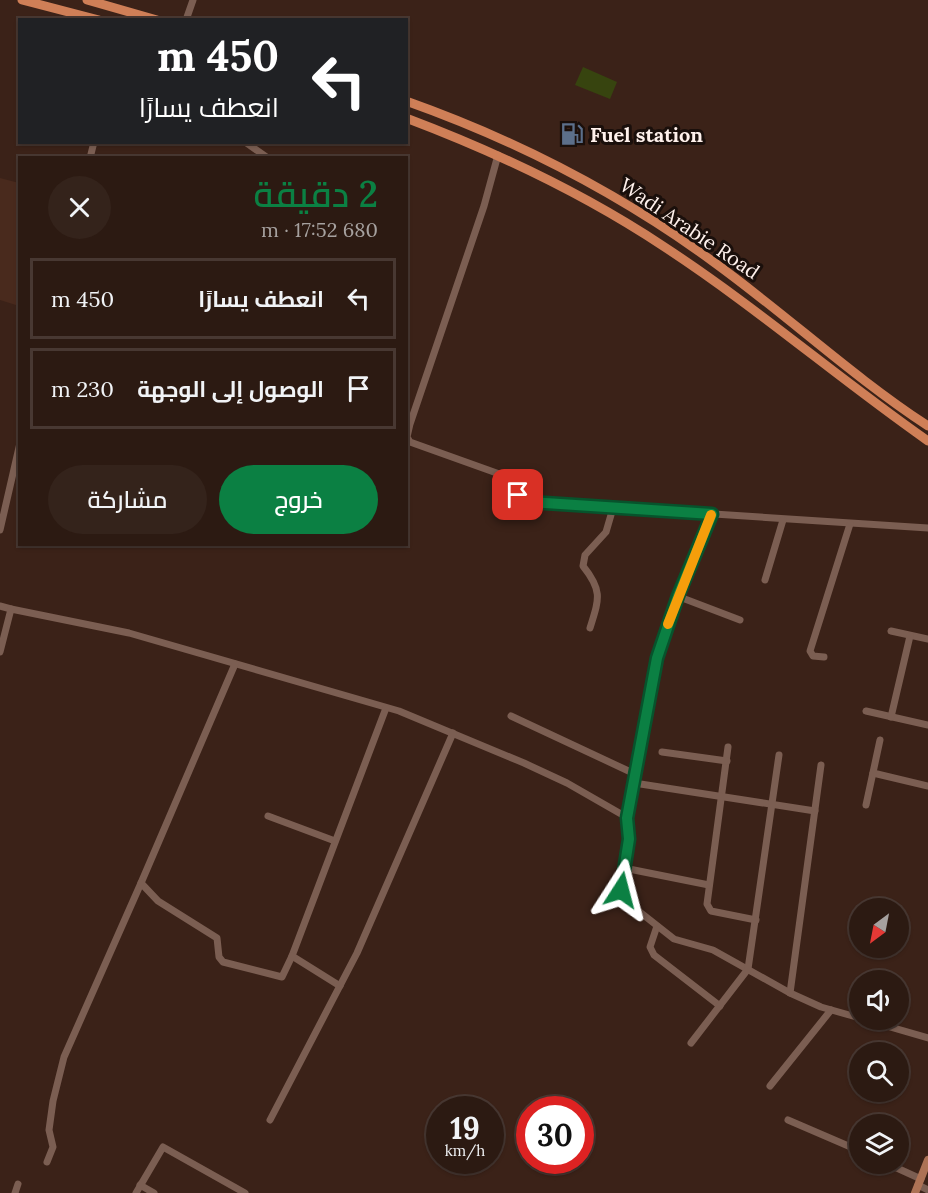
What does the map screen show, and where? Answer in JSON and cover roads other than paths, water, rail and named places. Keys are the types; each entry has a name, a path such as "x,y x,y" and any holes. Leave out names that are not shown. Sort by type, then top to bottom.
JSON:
{"highway":[{"path":"22,0 91,18"},
{"path":"87,0 150,18"},
{"name":"Wadi Arabie Road","path":"408,102 518,147 640,213 716,263 839,362 928,426"},
{"name":"Wadi Arabie Road","path":"408,119 498,155 588,201 664,246 766,318 857,390 928,441"}],"main road":[{"path":"918,1186 928,1160"}],"street":[{"path":"187,18 193,0"},
{"path":"248,144 265,156"},
{"path":"408,434 457,281 484,206 498,155"},
{"path":"408,438 414,446 505,476 523,500 783,520 928,528"},
{"path":"0,530 18,452"},
{"path":"590,628 598,600 598,587 583,566 585,555 606,532 614,508"},
{"path":"712,514 678,596 657,658 627,818 630,831 622,898 674,939 713,950 790,993 849,1015"},
{"path":"765,580 783,520"},
{"path":"824,657 813,656 810,651 850,524"},
{"path":"678,596 740,620"},
{"path":"0,606 129,633 413,715 567,783 627,818"},
{"path":"0,652 10,609"},
{"path":"891,631 928,639"},
{"path":"891,717 910,636"},
{"path":"47,1162 52,1148 49,1130 53,1101 64,1057 235,664"},
{"path":"141,882 158,901 217,938 219,957 223,962 282,977 386,708"},
{"path":"866,711 928,725"},
{"path":"512,716 635,774"},
{"path":"270,1120 357,953 453,733"},
{"path":"866,804 880,740"},
{"path":"728,747 707,904 711,911 756,920"},
{"path":"662,752 727,761"},
{"path":"691,1043 748,969 779,755"},
{"path":"790,993 821,765"},
{"path":"873,773 928,786"},
{"path":"634,783 815,811"},
{"path":"268,816 335,841"},
{"path":"624,868 709,885"},
{"path":"657,926 650,947 654,955 720,1006"},
{"path":"292,956 340,986"},
{"path":"770,1086 831,1010"},
{"path":"900,1030 928,1038"},
{"path":"788,1120 849,1146"},
{"path":"136,1193 163,1147 244,1193"},
{"path":"902,1174 928,1190"},
{"path":"15,1193 18,1184"},
{"path":"141,1185 154,1193"}],"place":[{"name":"Fuel station","path":"572,134"}]}
